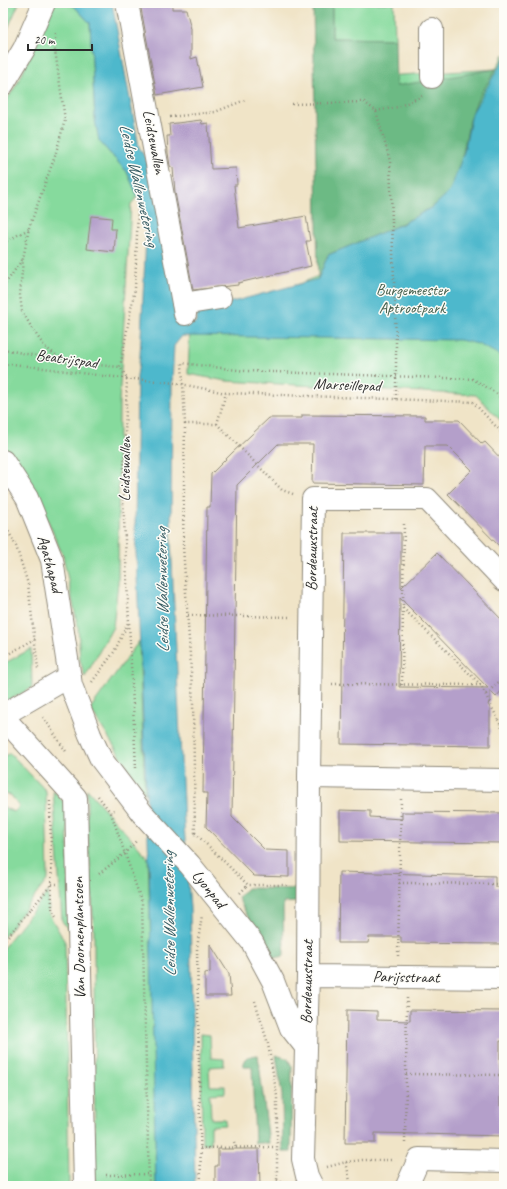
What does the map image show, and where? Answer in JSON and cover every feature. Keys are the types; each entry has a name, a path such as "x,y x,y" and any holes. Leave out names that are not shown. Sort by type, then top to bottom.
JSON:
{"street":[{"name":"Leidsewallen","path":"127,3 184,309 220,298"},
{"path":"3,84 24,49 42,7"},
{"path":"432,29 432,77"},
{"name":"Agathapad","path":"3,461 27,498 52,560 59,596 72,686"},
{"name":"Bordeauxstraat","path":"312,1186 305,1172 303,1159 308,976 313,499 427,499 504,580"},
{"path":"3,716 41,693 72,686"},
{"name":"Lyonpad","path":"72,686 101,759 142,813 195,871 252,942 273,981 291,1028 306,1046"},
{"name":"Van Doornenplantsoen","path":"3,716 76,798 85,1181"},
{"path":"309,777 401,777 504,780"},
{"name":"Parijsstraat","path":"308,976 504,978"},
{"path":"407,1186 412,1160 504,1161"}],"path":[{"path":"42,7 58,20 54,43 65,120 55,156 29,228 23,259 20,294 22,311 45,347 65,362"},
{"path":"376,111 398,107 426,94 432,77"},
{"path":"149,120 215,112 245,100"},
{"path":"292,104 364,102 376,111 390,161 396,342 396,399"},
{"path":"127,378 120,367 135,288 138,207"},
{"path":"3,243 29,228"},
{"path":"3,287 23,259"},
{"path":"3,349 65,362 120,367"},
{"path":"195,840 193,702 183,546 186,424 182,363 246,371 396,375 473,379 496,393 504,401"},
{"name":"Beatrijspad","path":"3,365 13,364 127,378"},
{"name":"Marseillepad","path":"127,378 176,383 226,393 473,402 504,435"},
{"name":"Leidsewallen","path":"127,378 123,498 136,774"},
{"path":"217,424 226,393"},
{"path":"186,424 217,424 282,490 313,499"},
{"path":"402,685 404,499"},
{"path":"3,521 16,546 28,584 43,719"},
{"path":"403,607 481,685 504,732"},
{"path":"188,615 311,617"},
{"path":"72,686 90,685 114,652 129,623"},
{"path":"3,657 35,639"},
{"path":"486,694 504,677"},
{"path":"310,684 481,685"},
{"path":"346,1162 362,1160 412,1160 406,1074 399,883 401,777"},
{"path":"50,799 52,911 56,918"},
{"path":"194,833 248,885 308,885"},
{"path":"52,884 78,885 92,880 125,853 142,836"},
{"path":"3,839 3,849"},
{"path":"125,853 142,903 150,1186"},
{"path":"195,871 203,908 197,948 201,1186"},
{"path":"399,883 504,884"},
{"path":"3,942 52,884"},
{"path":"236,897 248,885"},
{"path":"253,994 268,1044 277,1096 277,1186"},
{"path":"406,1074 504,1075"},
{"path":"234,1142 236,1148"},
{"path":"200,1148 276,1147"},
{"path":"85,1181 149,1174"},
{"path":"277,1180 288,1186"}],"green space":[{"path":"3,3 19,3 5,35 3,35"},
{"path":"55,3 69,3 74,6 90,23 95,120 107,150 127,172 138,196 131,204 119,403 118,583 113,627 85,677 80,660 78,627 63,556 36,493 3,450 3,106 17,84"},
{"path":"313,3 332,3 332,38 395,39 396,86 496,69 474,108 461,162 451,190 443,199 413,218 375,236 328,255 318,279"},
{"path":"332,3 394,3 395,39 332,38"},
{"name":"Burgemeester Aptrootpark","path":"504,54 504,424 476,395 226,381 188,374 190,324 214,320 325,273 322,80 496,69"},
{"path":"139,641 145,794 90,709"},
{"path":"31,649 32,688 7,701 3,693 3,664"},
{"path":"10,753 46,791 48,879 3,938 3,872 5,867 3,858 6,845 3,830 3,807 14,812 19,807 11,795 3,794 3,757"},
{"path":"87,789 148,858 155,1060 156,1186 95,1186 94,931 87,815"},
{"path":"53,790 67,806 70,932 62,921"},
{"path":"247,888 303,889 303,899 296,902 283,903 284,956 270,959 238,898"},
{"path":"48,892 49,914 65,942 69,1186 3,1186 3,948"},
{"path":"201,1034 210,1035 211,1058 224,1059 224,1066 209,1067 210,1086 225,1086 225,1093 210,1094 211,1119 225,1119 225,1125 211,1126 211,1143 202,1144"},
{"path":"258,1055 269,1143 255,1143 252,1067 243,1067 248,1058"},
{"path":"276,1055 288,1059 292,1067 291,1152 283,1152 282,1095"}],"water":[{"name":"Leidse Wallenwetering","path":"69,3 112,3 139,147 147,161 185,323 197,323 197,314 201,313 202,310 318,279 328,255 402,224 434,206 450,191 464,152 472,113 504,58 504,357 478,344 460,340 182,336 174,346 172,382 171,540 184,824 190,908 195,1186 156,1186 149,864 135,529 137,376 140,356 147,218 127,172 99,141 95,120 90,23 74,6"}],"building":[{"path":"140,3 172,3 172,9 186,9 191,29 191,59 197,57 203,87 157,95"},
{"path":"201,120 202,124 208,123 211,169 236,168 237,185 234,185 239,228 306,216 310,241 306,241 311,266 238,283 238,285 193,290 175,192 173,168 170,166 167,136 170,136 169,124"},
{"path":"91,216 112,218 111,229 116,229 114,252 87,249"},
{"path":"302,415 425,416 425,420 459,420 482,444 485,442 504,462 504,551 448,494 472,470 448,446 425,446 424,485 312,483 313,444 278,444 237,485 232,817 265,850 289,851 289,877 254,876 206,827 207,793 203,793 207,507 210,507 211,474 232,453 269,418 302,418"},
{"path":"344,533 401,533 401,588 437,553 504,622 504,688 496,697 490,691 490,702 488,704 490,708 490,746 341,744","holes":["400,598 488,688 399,687"]},
{"path":"340,810 370,811 370,817 402,819 402,812 504,813 504,843 340,841"},
{"path":"339,872 495,876 495,887 504,887 504,944 401,943 401,937 369,937 368,943 338,943"},
{"path":"210,944 229,974 231,996 205,996 205,973 210,972"},
{"path":"347,1010 377,1011 377,1020 410,1021 410,1010 504,1011 504,1041 500,1041 500,1106 504,1106 504,1136 375,1133 375,1143 345,1143"},
{"path":"218,1149 259,1149 260,1186 215,1186 215,1166 218,1166"}]}
